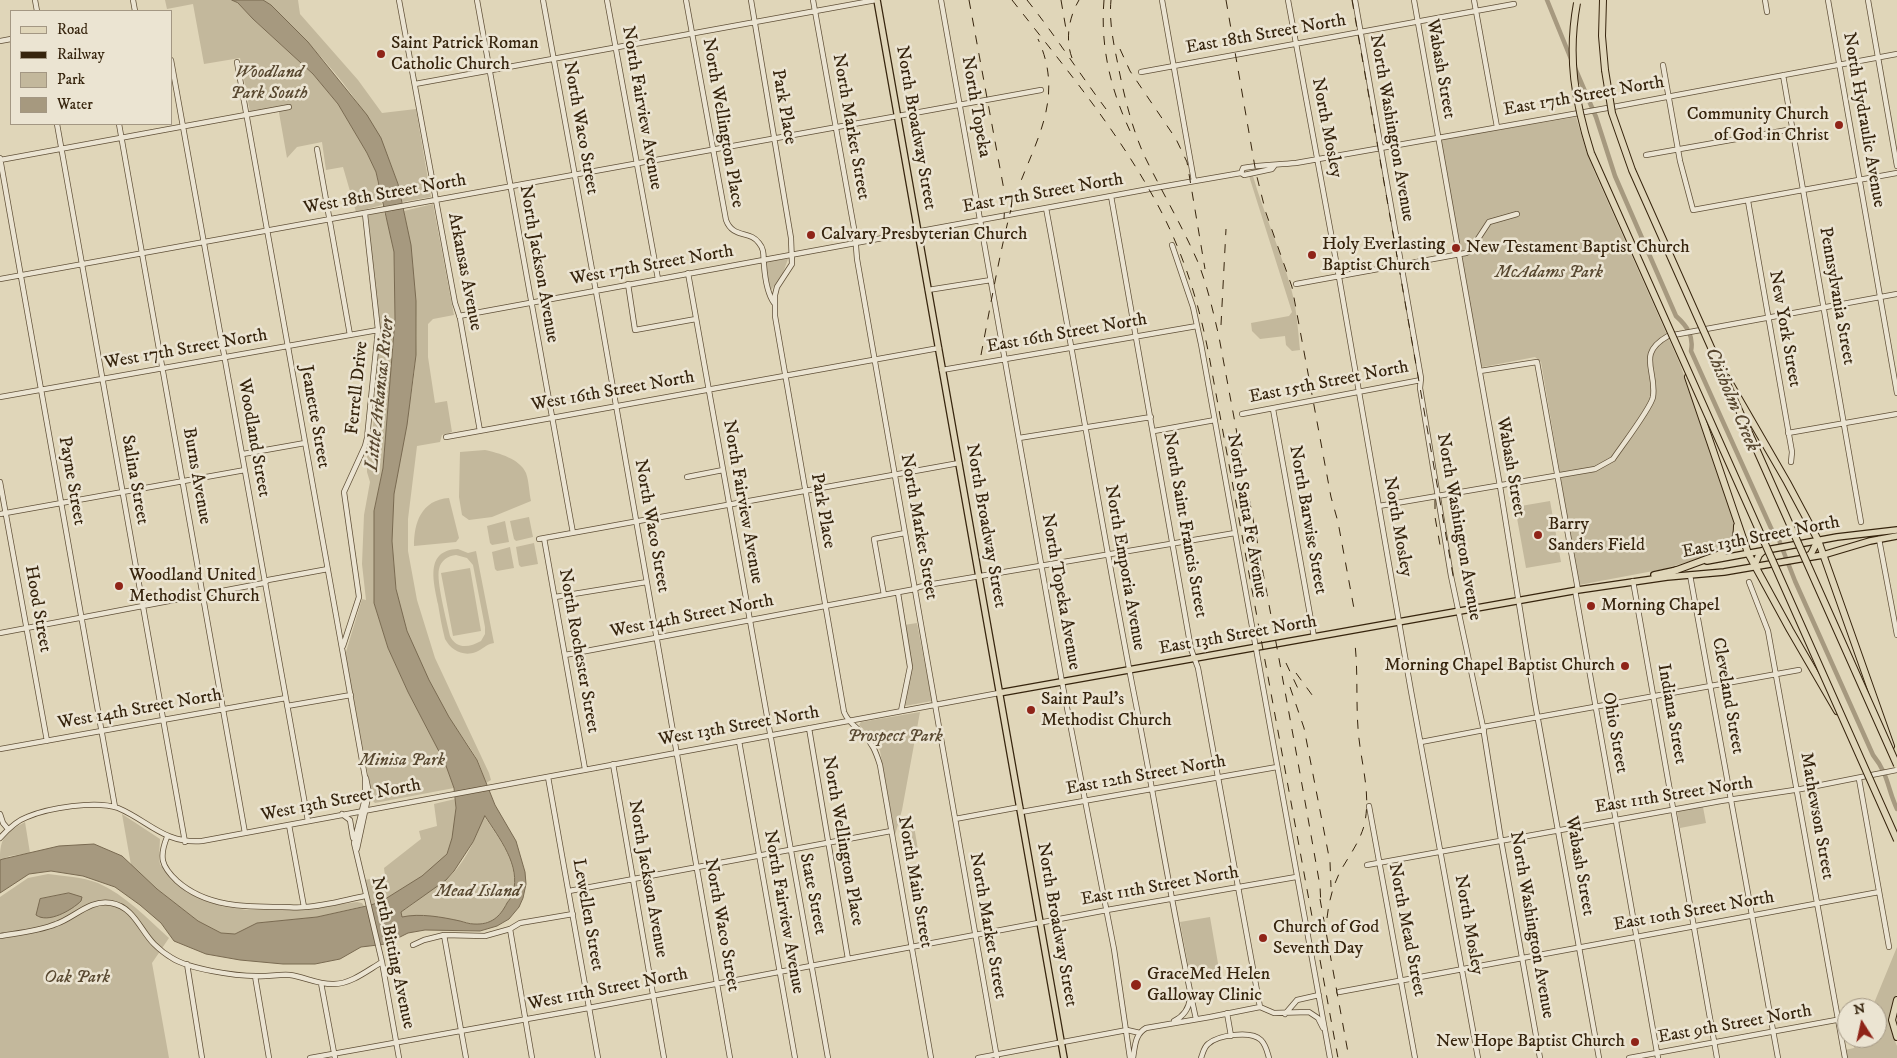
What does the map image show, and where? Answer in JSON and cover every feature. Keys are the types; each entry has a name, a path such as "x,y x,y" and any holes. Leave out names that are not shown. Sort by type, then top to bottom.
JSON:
{"highway":[{"path":"1603,0 1602,36 1605,70 1612,113 1624,150 1897,763"},
{"path":"1577,2 1573,26 1572,63 1576,101 1599,172 1897,840"},
{"path":"1680,353 1748,553 1837,711 1852,742"},
{"path":"1721,366 1818,540 1897,763"},
{"path":"1674,571 1729,549 1735,542 1737,535 1737,518"},
{"path":"1804,558 1810,554 1818,540"},
{"path":"1754,566 1759,555 1764,550"},
{"path":"1897,1000 1892,1020 1897,1037"}],"main road":[{"name":"North Broadway Street","path":"877,0 1064,1058"},
{"name":"East 13th Street North","path":"1633,581 1748,553 1818,540 1897,530"},
{"name":"East 13th Street North","path":"1000,693 1577,590 1633,581 1724,572 1823,555 1897,536"}],"street":[{"name":"Arkansas Avenue","path":"400,0 480,431"},
{"name":"North Jackson Avenue","path":"477,0 573,533"},
{"name":"North Waco Street","path":"543,0 596,290 730,1058"},
{"name":"North Fairview Avenue","path":"607,0 658,279"},
{"name":"North Wellington Place","path":"686,0 728,226 736,232 757,240 761,244 764,259"},
{"name":"Park Place","path":"751,0 775,138 792,254 790,270 777,287 775,316 844,712 848,722"},
{"name":"North Market Street","path":"813,0 996,1056"},
{"path":"415,84 877,0"},
{"name":"North Topeka","path":"942,0 981,220"},
{"path":"1162,0 1194,182"},
{"name":"North Mosley","path":"1288,0 1340,277 1420,742 1478,1058"},
{"name":"North Washington Avenue","path":"1355,0 1402,265 1438,497 1458,611 1483,728 1540,1058"},
{"name":"Wabash Street","path":"1414,0 1599,1058"},
{"path":"1474,0 1497,127"},
{"path":"1765,0 1767,12"},
{"name":"North Hydraulic Avenue","path":"1828,0 1897,394"},
{"path":"1868,0 1897,166"},
{"name":"East 18th Street North","path":"1141,72 1514,4"},
{"name":"East 17th Street North","path":"792,254 1240,173 1244,175 1272,169 1275,165 1577,113 1897,54"},
{"name":"Jeanette Street","path":"238,62 365,777 364,810"},
{"path":"1663,65 1678,150 1693,210 1897,173"},
{"name":"Woodland Street","path":"172,66 308,821"},
{"name":"Pennsylvania Street","path":"1783,75 1861,522"},
{"path":"775,138 1041,90"},
{"path":"0,160 288,107"},
{"name":"Salina Street","path":"56,125 185,842"},
{"name":"Burns Avenue","path":"120,125 245,833"},
{"path":"1646,156 1793,129"},
{"name":"West 18th Street North","path":"0,279 775,138"},
{"path":"317,149 350,335"},
{"name":"Payne Street","path":"0,160 115,807"},
{"name":"North Saint Francis Street","path":"1111,196 1173,544 1194,658 1198,668 1260,1007"},
{"name":"New York Street","path":"1748,201 1792,452 1790,462"},
{"name":"North Emporia Avenue","path":"1046,208 1107,555 1196,1019"},
{"name":"Ferrell Drive","path":"342,648 359,597 344,492 367,438 378,330 365,214"},
{"path":"1296,284 1459,255 1470,251 1490,222 1517,214"},
{"name":"North Topeka Avenue","path":"981,220 1062,682 1107,910 1131,1058"},
{"name":"North Santa Fe Avenue","path":"1172,245 1187,288 1197,326 1330,1058"},
{"name":"West 17th Street North","path":"459,316 792,254"},
{"name":"Park Place","path":"764,259 769,296 775,304"},
{"name":"North Fairview Avenue","path":"688,273 770,735"},
{"path":"928,290 991,280"},
{"path":"628,284 635,330 696,319"},
{"path":"1379,506 1595,469 1612,459 1653,400 1650,364 1652,350 1660,341 1668,336 1897,294"},
{"name":"East 16th Street North","path":"942,370 1197,326"},
{"name":"West 17th Street North","path":"0,397 378,330"},
{"path":"785,375 939,348"},
{"name":"Ohio Street","path":"1480,371 1537,362 1577,590 1595,707 1658,1055"},
{"name":"West 16th Street North","path":"446,437 785,375"},
{"name":"East 15th Street North","path":"1242,414 1421,380"},
{"name":"North Barwise Street","path":"1273,408 1314,637"},
{"path":"1788,434 1897,414"},
{"path":"1019,438 1151,417"},
{"path":"1154,431 1215,420"},
{"path":"243,454 305,443"},
{"path":"573,533 959,463"},
{"path":"3,514 245,470"},
{"path":"686,477 723,470"},
{"name":"Hood Street","path":"0,482 3,514 47,741"},
{"name":"North Rochester Street","path":"573,533 542,539 585,769"},
{"path":"884,595 874,539 905,533"},
{"name":"West 14th Street North","path":"565,654 898,593 919,587 978,576 1235,533"},
{"path":"1879,540 1897,635"},
{"path":"0,632 203,596 264,583 268,580 328,569"},
{"name":"Cleveland Street","path":"1690,575 1778,1058"},
{"name":"Indiana Street","path":"1633,581 1717,1058"},
{"path":"554,597 647,582"},
{"name":"Mathewson Street","path":"1749,582 1768,631 1837,1014"},
{"path":"898,593 910,667 901,711"},
{"path":"1420,742 1538,717 1799,670"},
{"name":"East 13th Street North","path":"848,722 1000,693"},
{"path":"287,706 351,695"},
{"name":"West 14th Street North","path":"0,748 286,698"},
{"name":"West 13th Street North","path":"0,838 8,828 26,817 43,812 87,806 115,807 168,837 185,842 202,841 848,722"},
{"name":"North Main Street","path":"848,722 869,741 877,753 931,1058"},
{"name":"North Wellington Place","path":"809,728 848,959"},
{"name":"State Street","path":"770,735 789,850 828,1058"},
{"name":"North Fairview Avenue","path":"739,741 795,1058"},
{"name":"North Jackson Avenue","path":"613,764 664,1058"},
{"name":"East 12th Street North","path":"955,820 1277,767"},
{"name":"East 11th Street North","path":"1367,865 1616,819 1797,790 1897,770"},
{"name":"Jeanette Street","path":"364,810 369,793 365,777"},
{"name":"Lewellen Street","path":"548,777 598,1058"},
{"path":"1858,779 1889,947"},
{"path":"369,793 372,803 379,808"},
{"name":"North Mead Street","path":"1369,806 1415,1058"},
{"name":"North Bitting Avenue","path":"364,810 354,843 367,905 382,962 399,1058"},
{"name":"North Bitting Avenue","path":"357,853 364,810"},
{"path":"0,814 3,823 8,828"},
{"path":"342,814 350,820 354,843"},
{"path":"289,825 304,907"},
{"path":"569,891 891,831"},
{"path":"168,837 162,851 162,861 174,878 191,891 218,902 254,908 304,907 365,896"},
{"name":"East 11th Street North","path":"911,947 1296,877"},
{"name":"East 10th Street North","path":"1338,992 1879,892"},
{"path":"0,936 56,924 87,907 110,903 117,905 133,916 153,943 178,962 205,969 255,976 290,975 321,983 335,984 346,982 382,962"},
{"path":"412,945 444,935 477,937 510,929 520,923 573,914"},
{"path":"510,929 532,1058"},
{"path":"444,935 466,1058"},
{"name":"West 11th Street North","path":"310,1058 334,1056 911,947"},
{"path":"187,964 202,1058"},
{"path":"255,976 269,1058"},
{"path":"321,983 334,1056"},
{"name":"North Emporia Avenue","path":"1170,1024 1181,1017 1187,1010 1190,992"},
{"path":"1285,1014 1297,1000 1319,995"},
{"path":"1315,1015 1321,1002"},
{"path":"978,1058 1127,1030 1140,1033 1146,1028 1260,1007 1274,1013 1304,1012 1315,1015 1325,1031"},
{"path":"1227,1014 1231,1036"},
{"name":"East 9th Street North","path":"1629,1058 1658,1055 1714,1042 1837,1020"},
{"name":"North Topeka Avenue","path":"1131,1058 1134,1044 1140,1033"},
{"path":"1201,1058 1208,1044 1214,1040 1248,1035 1256,1037 1265,1046 1269,1058"}],"green space":[{"name":"Woodland Park South","path":"165,0 232,0 238,3 313,74 338,104 376,172 382,205 356,212 343,167 326,170 322,142 297,147 287,158 278,107 250,112 240,58 204,64 193,4 167,9"},
{"path":"263,0 298,0 300,14 358,80 382,113 416,109 431,197 402,202 394,172 382,145 352,94 313,48 271,5"},
{"name":"McAdams Park","path":"1576,117 1594,171 1680,364 1730,506 1734,526 1731,542 1720,552 1664,569 1579,585 1541,362 1535,357 1481,366 1462,258 1464,256 1460,249 1441,142 1443,139"},
{"path":"1249,176 1253,176 1288,277 1295,306 1300,350 1292,351 1286,345 1285,336 1260,339 1252,331 1251,323 1289,316 1292,312"},
{"path":"433,204 454,315 433,319 428,324 428,357 435,403 447,401 452,432 442,435 440,442 417,446 408,519 408,551 417,600 435,658 489,773 491,780 486,783 478,761 449,717 409,638 399,604 393,564 392,528 394,493 412,389 416,354 414,282 404,211"},
{"name":"Minisa Park","path":"384,212 394,252 395,319 383,468 374,511 374,603 388,648 408,692 445,763 454,788 375,803 373,801 345,655 362,599 366,600 362,564 364,515 370,482 367,472 367,450 373,426 380,330 368,215"},
{"path":"788,259 783,273 770,292 766,261"},
{"path":"485,450 508,457 523,468 527,476 531,501 492,517 469,520 462,515 459,497 460,452"},
{"path":"449,498 459,538 456,542 414,546 414,537 421,514 432,503"},
{"name":"Barry Sanders Field","path":"1550,501 1561,562 1526,568 1515,507"},
{"path":"529,517 533,537 516,541 510,521"},
{"path":"505,521 509,542 492,545 487,526"},
{"path":"534,543 538,564 521,567 516,547"},
{"path":"510,547 514,568 497,571 492,552"},
{"path":"458,549 468,553 476,551 494,643 479,651 467,654 458,652 445,639 435,587 434,569 440,555 447,551","holes":["456,555 467,558 473,565 485,634 481,641 463,646 456,643 450,636 438,575 441,563 448,557"]},
{"path":"470,568 481,631 453,636 441,573"},
{"path":"917,623 932,701 905,706 911,666 904,625"},
{"name":"Prospect Park","path":"920,712 902,810 895,835 880,751 872,738 859,725 861,722"},
{"path":"455,799 454,828 449,851 446,855 431,869 411,883 371,905 365,880 385,876 384,868 421,839 419,831 437,826 434,804"},
{"path":"1703,807 1706,823 1680,828 1677,811"},
{"path":"122,814 160,839 160,864 166,873 189,893 221,906 247,910 299,910 357,902 362,903 364,906 317,917 257,923 235,934 221,933 198,921 157,889 131,865"},
{"name":"Mead Island","path":"484,816 507,852 514,872 513,893 502,913 487,923 475,924 431,916 416,915 402,917 401,912 453,874 464,859"},
{"path":"913,820 919,856 912,857 906,821"},
{"path":"25,822 30,853 10,856 0,860 1,846 5,836"},
{"name":"Oak Park","path":"48,874 86,879 108,888 135,908 169,938 152,963 169,1058 0,1058 0,897 28,878"},
{"path":"1210,917 1220,975 1191,980 1180,922"},
{"path":"1897,947 1897,994 1889,1017 1892,1034 1897,1046 1897,1058 1846,1058 1845,1050 1854,1048 1887,1048 1887,998 1876,998"}],"water":[{"path":"232,0 263,0 271,5 308,42 367,115 381,138 398,184 411,245 416,301 416,355 407,425 394,494 392,541 396,589 407,631 429,680 449,717 477,760 495,805 516,841 525,872 526,884 519,907 509,919 497,926 480,931 425,930 408,933 386,944 361,947 340,959 315,964 283,964 240,960 206,954 174,941 161,923 115,887 83,876 51,871 29,874 0,893 0,860 59,846 94,844 122,856 157,889 198,921 221,933 235,934 257,923 317,917 382,901 422,876 447,854 452,838 456,808 454,788 445,763 408,692 388,648 374,603 374,511 383,468 395,319 394,252 376,172 338,104 313,74 238,3","holes":["485,816 507,852 514,872 513,894 498,916 480,924 470,924 431,916 416,915 402,917 401,912 446,880 454,871 473,842"]},
{"path":"69,893 82,897 81,901 60,915 47,918 36,915 40,899"}],"waterway":[{"name":"Chisholm Creek","path":"1547,0 1571,59"},
{"name":"Chisholm Creek","path":"1575,68 1596,117 1615,176 1676,316 1689,332 1692,346 1691,351 1771,528 1779,540 1795,581 1873,755 1885,775 1897,809"}],"railway":[{"path":"969,0 1004,190 1004,219"},
{"path":"1012,0 1094,105 1131,160 1164,217 1180,252 1192,288 1210,361 1338,1058"},
{"path":"1027,0 1106,109"},
{"path":"1061,0 1066,29"},
{"path":"1072,58 1069,28 1079,0"},
{"path":"1104,0 1104,35 1108,68 1118,101 1131,133"},
{"path":"1111,0 1111,23 1114,45 1131,120 1144,155 1197,260 1207,288 1217,327 1308,817 1320,886 1321,906"},
{"path":"1226,0 1256,173 1266,213 1292,287 1355,614"},
{"path":"1352,0 1454,581"},
{"path":"981,355 1009,217 1041,130 1047,108 1049,86 1046,64 1038,39"},
{"path":"1120,49 1130,71 1176,139 1187,162 1205,269"},
{"path":"1221,325 1226,229"},
{"path":"1435,500 1435,517 1440,545"},
{"path":"1327,918 1330,899 1336,881 1359,838 1366,814 1366,789 1358,728 1355,644"},
{"path":"1286,663 1301,695"},
{"path":"1296,673 1315,699"},
{"path":"1290,687 1304,728 1330,862 1331,887"},
{"path":"1320,899 1349,1058"}],"place":[{"name":"Saint Patrick Roman Catholic Church","path":"381,54"},
{"name":"Community Church of God in Christ","path":"1839,125"},
{"name":"Calvary Presbyterian Church","path":"811,235"},
{"name":"New Testament Baptist Church","path":"1456,248"},
{"name":"Holy Everlasting Baptist Church","path":"1312,255"},
{"name":"Barry Sanders Field","path":"1538,535"},
{"name":"Woodland United Methodist Church","path":"119,586"},
{"name":"Morning Chapel","path":"1591,606"},
{"name":"Morning Chapel Baptist Church","path":"1625,666"},
{"name":"Saint Paul's Methodist Church","path":"1031,710"},
{"name":"Church of God Seventh Day","path":"1263,938"},
{"name":"GraceMed Helen Galloway Clinic","path":"1136,985"},
{"name":"New Hope Baptist Church","path":"1635,1042"}],"water label":[{"name":"Little Arkansas River","path":"381,394"}]}
